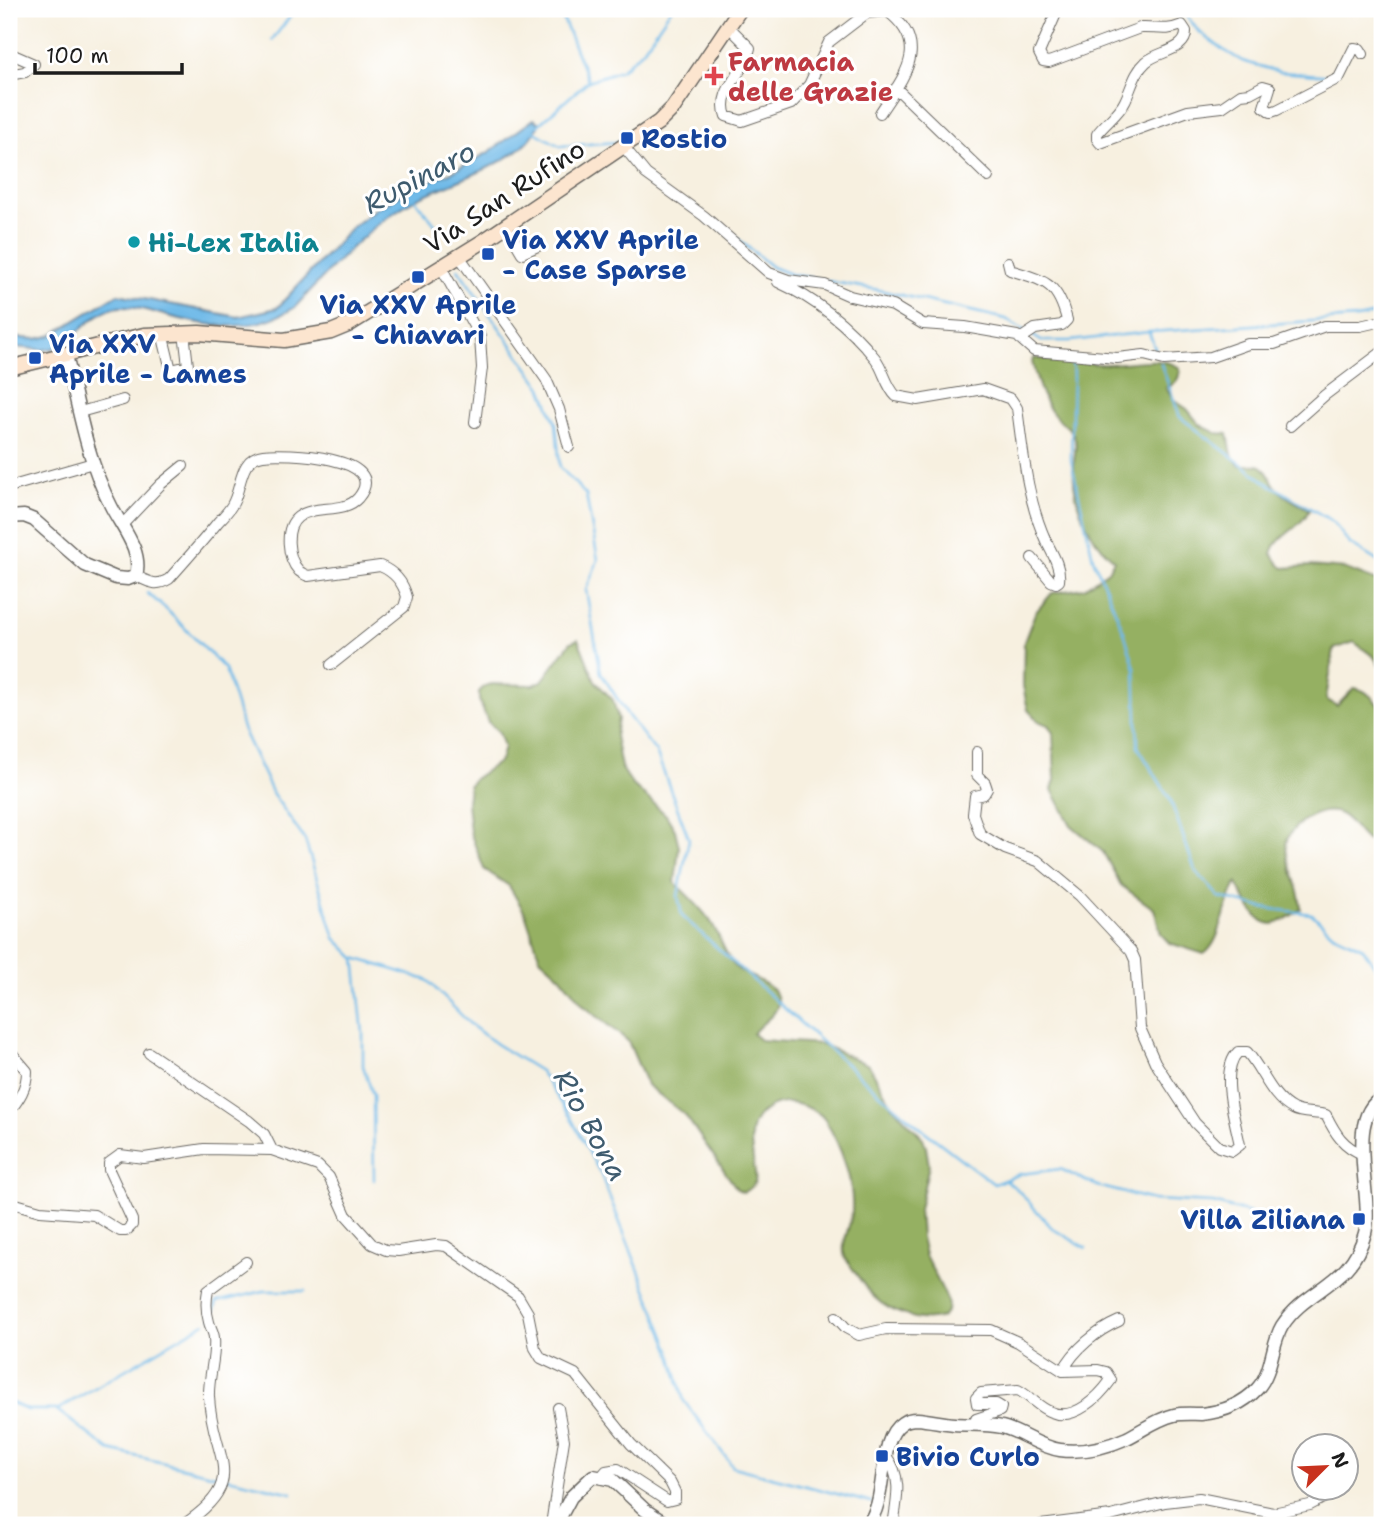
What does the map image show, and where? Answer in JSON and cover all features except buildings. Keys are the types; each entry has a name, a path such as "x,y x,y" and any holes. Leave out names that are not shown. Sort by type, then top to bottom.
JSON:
{"main road":[{"name":"Via San Rufino","path":"9,368 144,335 184,332 284,340 331,332 348,325 506,226 659,122 673,107 740,9"}],"street":[{"path":"1058,9 1039,53 1043,61 1049,62 1140,28 1169,30 1181,25 1186,31 1186,40 1182,45 1148,60 1138,71 1125,101 1097,134 1100,144 1188,111 1222,107 1241,94 1250,93 1263,86 1270,88 1264,107 1271,112 1277,110 1339,78 1354,48 1360,49 1363,54"},
{"path":"728,26 750,48 723,103 726,116 741,121 791,104 809,85 829,42 867,13 887,11 906,30 912,46 905,75 880,113"},
{"path":"9,52 34,64 25,72 9,75"},
{"path":"896,88 988,177"},
{"path":"624,147 646,174 704,216 769,273 774,281 804,294 849,332 875,358 896,396 918,400 983,389 1012,398 1017,408 1028,482 1045,538 1059,570 1059,581 1051,581 1032,558"},
{"path":"506,226 522,253 538,246"},
{"path":"459,256 546,379 559,409 569,447"},
{"path":"1008,262 1010,270 1036,276 1053,288 1067,320 1062,325 1035,329 1020,339"},
{"path":"441,267 480,337 482,368 475,422"},
{"path":"769,273 788,280 825,285 850,296 893,306 923,324 965,327 1017,336 1034,351 1117,358 1144,355 1164,360 1211,357 1248,344 1274,344 1325,326 1360,326 1382,321"},
{"path":"162,333 171,370 188,366 184,332"},
{"path":"1290,426 1325,395 1382,352"},
{"path":"66,355 93,463 105,494 138,557 136,576"},
{"path":"80,412 123,400"},
{"path":"9,517 24,516 34,520 85,565 116,578 128,579 136,576 153,584 162,584 233,504 244,467 258,456 270,454 342,461 356,468 364,478 363,489 359,497 351,503 301,515 292,523 289,533 294,561 299,571 308,576 380,566 400,579 407,597 404,607 331,665"},
{"path":"9,486 93,463"},
{"path":"122,525 161,484 183,466"},
{"path":"977,752 977,775 987,789 984,794 975,796 973,814 980,834 1005,849 1038,861 1080,896 1131,951 1135,960 1140,1028 1155,1062 1195,1123 1219,1147 1232,1151 1240,1144 1230,1097 1228,1071 1231,1059 1238,1052 1247,1052 1282,1101 1301,1112 1326,1115 1348,1149 1363,1154"},
{"path":"9,1050 27,1071 27,1082 22,1094 9,1112"},
{"path":"149,1053 249,1121 264,1133 272,1150"},
{"path":"867,1525 873,1518 878,1503 893,1433 902,1423 914,1418 952,1424 1002,1427 1045,1447 1087,1450 1127,1438 1159,1419 1178,1414 1216,1412 1244,1399 1259,1387 1271,1363 1281,1327 1294,1311 1338,1279 1361,1246 1366,1220 1363,1154 1365,1119 1369,1109 1382,1098"},
{"path":"9,1202 40,1211 94,1215 120,1231 126,1231 131,1228 132,1220 109,1170 109,1163 120,1155 144,1158 204,1149 272,1150 318,1166 329,1177 346,1215 372,1244 386,1251 446,1246 518,1296 528,1313 536,1348 541,1357 575,1374 631,1444 670,1482 675,1499 667,1501 618,1469 606,1471 601,1476"},
{"path":"183,1525 205,1510 224,1479 224,1463 213,1431 209,1397 214,1337 208,1320 206,1298 208,1290 246,1262"},
{"path":"836,1317 846,1328 859,1335 886,1329 990,1330 1018,1342 1063,1371 1098,1370 1106,1372 1111,1380 1102,1392 1078,1410 1061,1415 1049,1412 1018,1390 981,1393 976,1398 977,1404 996,1404 1000,1411 976,1419 975,1424"},
{"path":"1063,1371 1069,1357 1109,1325 1119,1321"},
{"path":"553,1525 564,1440 558,1408"},
{"path":"886,1456 898,1476 893,1525"},
{"path":"553,1525 571,1497 593,1476 613,1480 645,1510 668,1525"},
{"path":"1041,1525 1111,1516 1199,1498 1273,1513 1316,1502"}],"green space":[{"path":"1034,358 1099,364 1162,361 1180,368 1176,381 1166,388 1175,401 1187,409 1200,425 1216,433 1228,434 1232,455 1239,465 1261,466 1280,492 1309,510 1274,547 1272,554 1279,564 1284,568 1310,566 1346,569 1382,583 1382,670 1374,657 1354,642 1334,649 1326,699 1337,706 1354,688 1359,689 1371,696 1382,711 1382,840 1367,840 1344,817 1333,812 1317,814 1301,822 1290,834 1286,847 1301,909 1279,922 1266,923 1250,908 1237,883 1215,941 1204,954 1169,943 1161,934 1154,909 1121,885 1103,852 1071,825 1052,790 1055,780 1053,733 1048,725 1038,721 1028,710 1023,686 1024,642 1035,613 1052,593 1084,588 1108,571 1114,560 1088,529 1082,516 1075,490 1075,439 1071,430 1055,416 1047,404 1040,390 1032,361"},
{"path":"578,639 595,681 613,700 618,719 615,736 621,767 632,784 666,815 675,830 679,847 675,883 712,924 733,964 743,973 768,986 776,995 778,1001 775,1011 753,1034 760,1040 821,1044 869,1065 892,1106 923,1138 929,1165 919,1209 921,1237 925,1255 947,1299 948,1308 943,1317 919,1319 884,1305 870,1293 845,1258 844,1247 852,1211 851,1188 841,1152 823,1117 797,1104 774,1105 767,1109 752,1127 755,1182 743,1192 737,1189 685,1115 647,1085 628,1041 584,1006 560,976 540,958 525,913 509,886 484,869 470,832 467,802 469,786 474,779 500,761 504,747 499,732 488,722 479,700 479,692 492,684 534,685 542,681 571,642"}],"water":[{"path":"534,119 539,123 532,137 519,149 484,170 414,200 397,211 350,250 294,308 278,316 247,325 232,326 201,323 138,308 120,307 95,317 57,347 45,350 9,348 9,337 36,339 50,336 118,294 238,317 277,308 352,227 378,207 407,190 454,171 489,152"}],"waterway":[{"path":"272,40 296,9"},
{"path":"559,9 588,80"},
{"name":"Rupinaro","path":"537,126 588,81 621,70 643,50 671,9"},
{"path":"1182,9 1198,31 1242,61 1280,72 1334,76"},
{"path":"535,132 560,146 618,142"},
{"path":"413,197 437,227"},
{"path":"716,221 772,267 790,274 817,279"},
{"path":"458,269 542,388 556,424 560,467 586,495 598,560 586,590 601,673 629,717 656,752 689,839 678,896 682,916 865,1081 923,1130 994,1184 1020,1174 1060,1169 1097,1186 1153,1200 1213,1203 1253,1214 1276,1214 1282,1217"},
{"path":"827,281 1006,319 1026,332"},
{"path":"1032,335 1041,341 1070,341 1149,332 1357,318 1382,313"},
{"path":"1149,332 1157,354"},
{"path":"1072,357 1071,460 1093,558 1124,632 1135,668 1138,747 1170,799 1195,870 1219,897 1264,908 1312,914 1333,934 1363,948 1382,976"},
{"path":"1161,364 1180,417 1264,481 1332,521 1350,544 1382,564"},
{"name":"Rio Bona","path":"147,593 225,669 245,735 273,794 305,840 335,938 355,958 427,980 471,1025 540,1071 570,1116 601,1175 669,1347 684,1401 733,1467 872,1503"},
{"path":"355,958 363,1033 363,1066 373,1095 374,1180"},
{"path":"1005,1180 1017,1189 1053,1229 1086,1248"},
{"path":"211,1319 217,1302 264,1291 305,1291"},
{"path":"9,1402 27,1410 57,1410 205,1323"},
{"path":"57,1410 109,1450 292,1493"}],"place":[{"name":"Farmacia delle Grazie","path":"714,76"},
{"name":"Rostio","path":"627,138"},
{"name":"Hi-Lex Italia","path":"134,242"},
{"name":"Via XXV Aprile - Case Sparse","path":"488,254"},
{"name":"Via XXV Aprile - Chiavari","path":"418,277"},
{"name":"Via XXV Aprile - Lames","path":"35,358"},
{"name":"Villa Ziliana","path":"1359,1219"},
{"name":"Bivio Curlo","path":"882,1456"}]}
